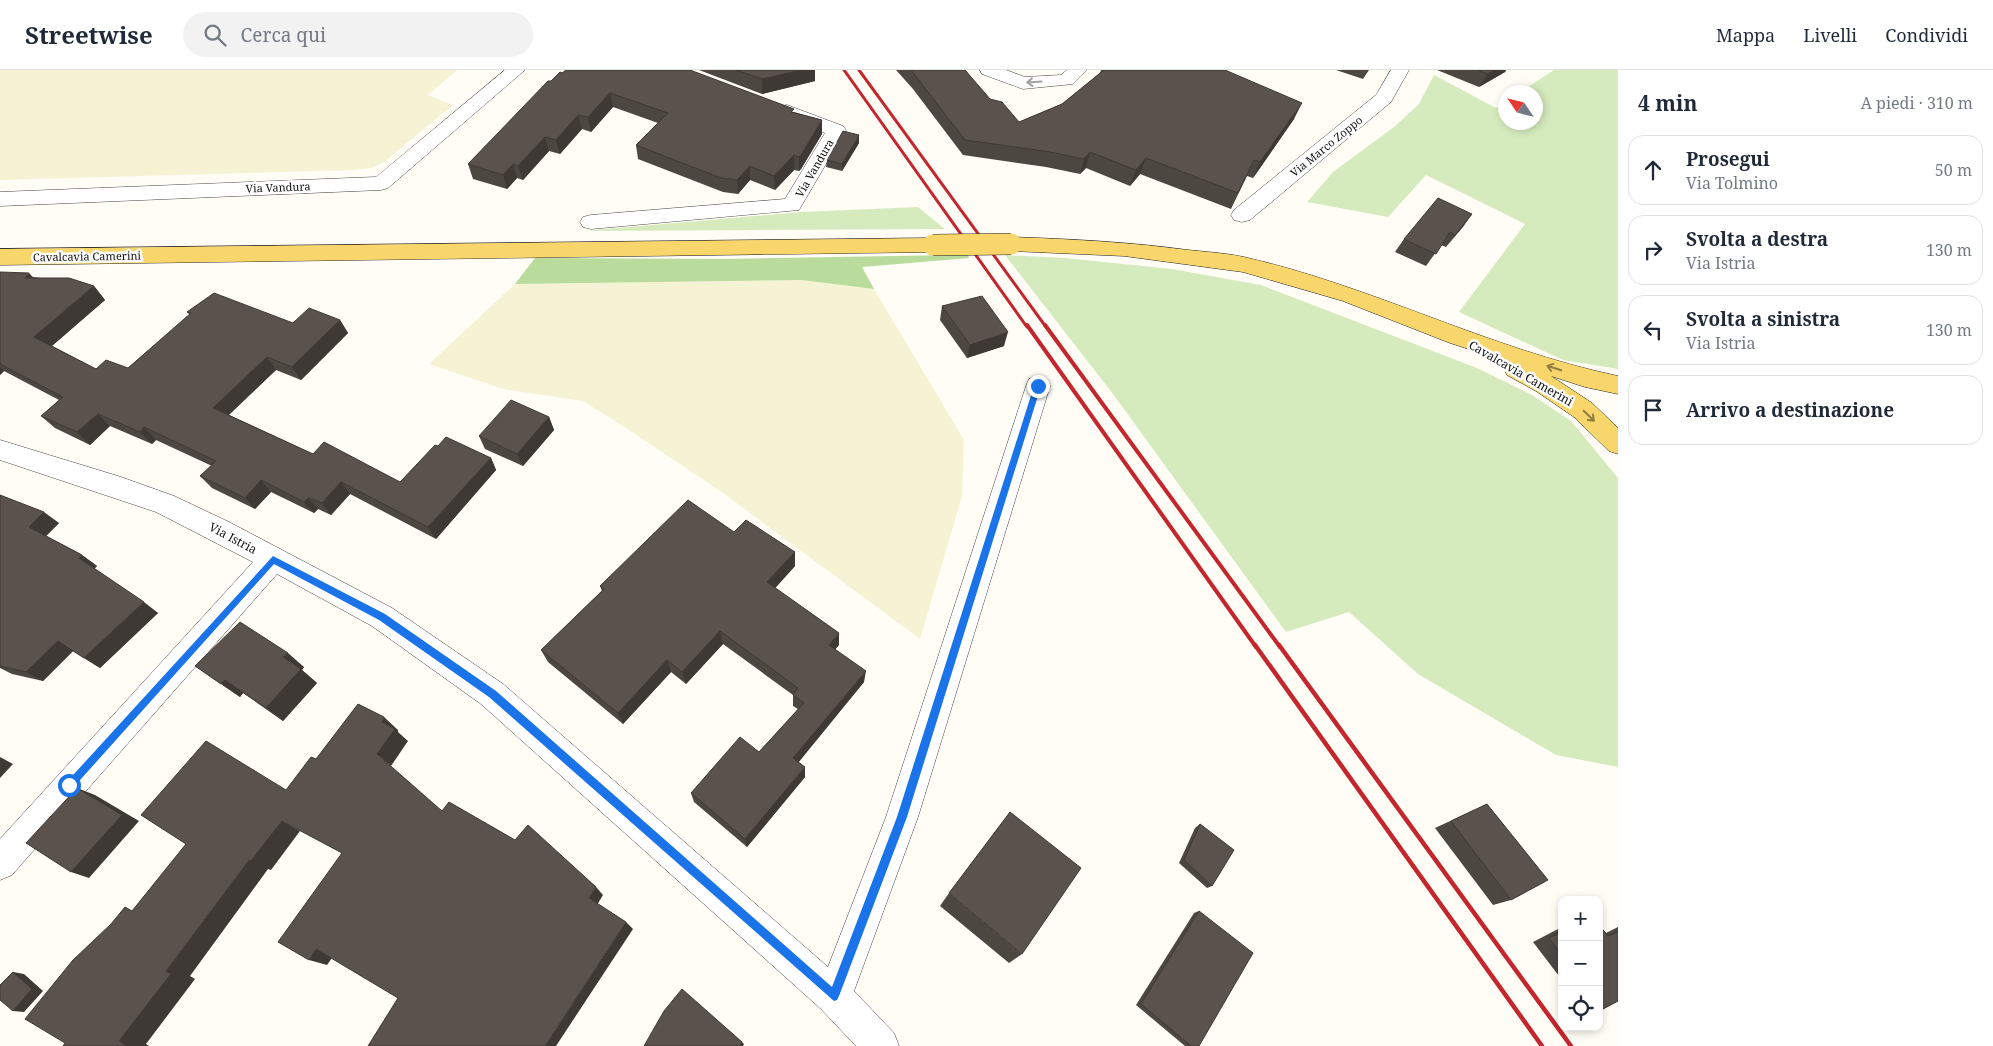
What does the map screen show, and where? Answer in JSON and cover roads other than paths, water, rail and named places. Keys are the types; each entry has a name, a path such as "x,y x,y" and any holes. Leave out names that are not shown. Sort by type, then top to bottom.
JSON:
{"main road":[{"name":"Cavalcavia Camerini","path":"0,257 1010,244 1124,249 1243,264 1351,295 1458,337 1585,378 1618,384"},
{"name":"Cavalcavia Camerini","path":"1458,337 1560,394 1583,410 1618,444"}],"street":[{"name":"Via Vandura","path":"0,199 380,183 516,70"},
{"path":"989,70 1023,83 1066,80 1078,70"},
{"name":"Via Marco Zoppo","path":"1242,215 1384,98 1400,70"},
{"name":"Via Vandura","path":"592,222 792,205 836,130 765,103"},
{"path":"834,996 902,817 1038,386"},
{"name":"Via Istria","path":"0,450 112,485 165,504 219,530 382,617 492,694 834,996 881,1046"},
{"path":"0,863 273,559"}],"railway":[{"path":"844,70 1027,327"},
{"path":"859,70 1046,327"},
{"path":"1027,325 1256,647"},
{"path":"1045,325 1280,647"},
{"path":"1255,645 1542,1046"},
{"path":"1279,645 1571,1046"}]}
